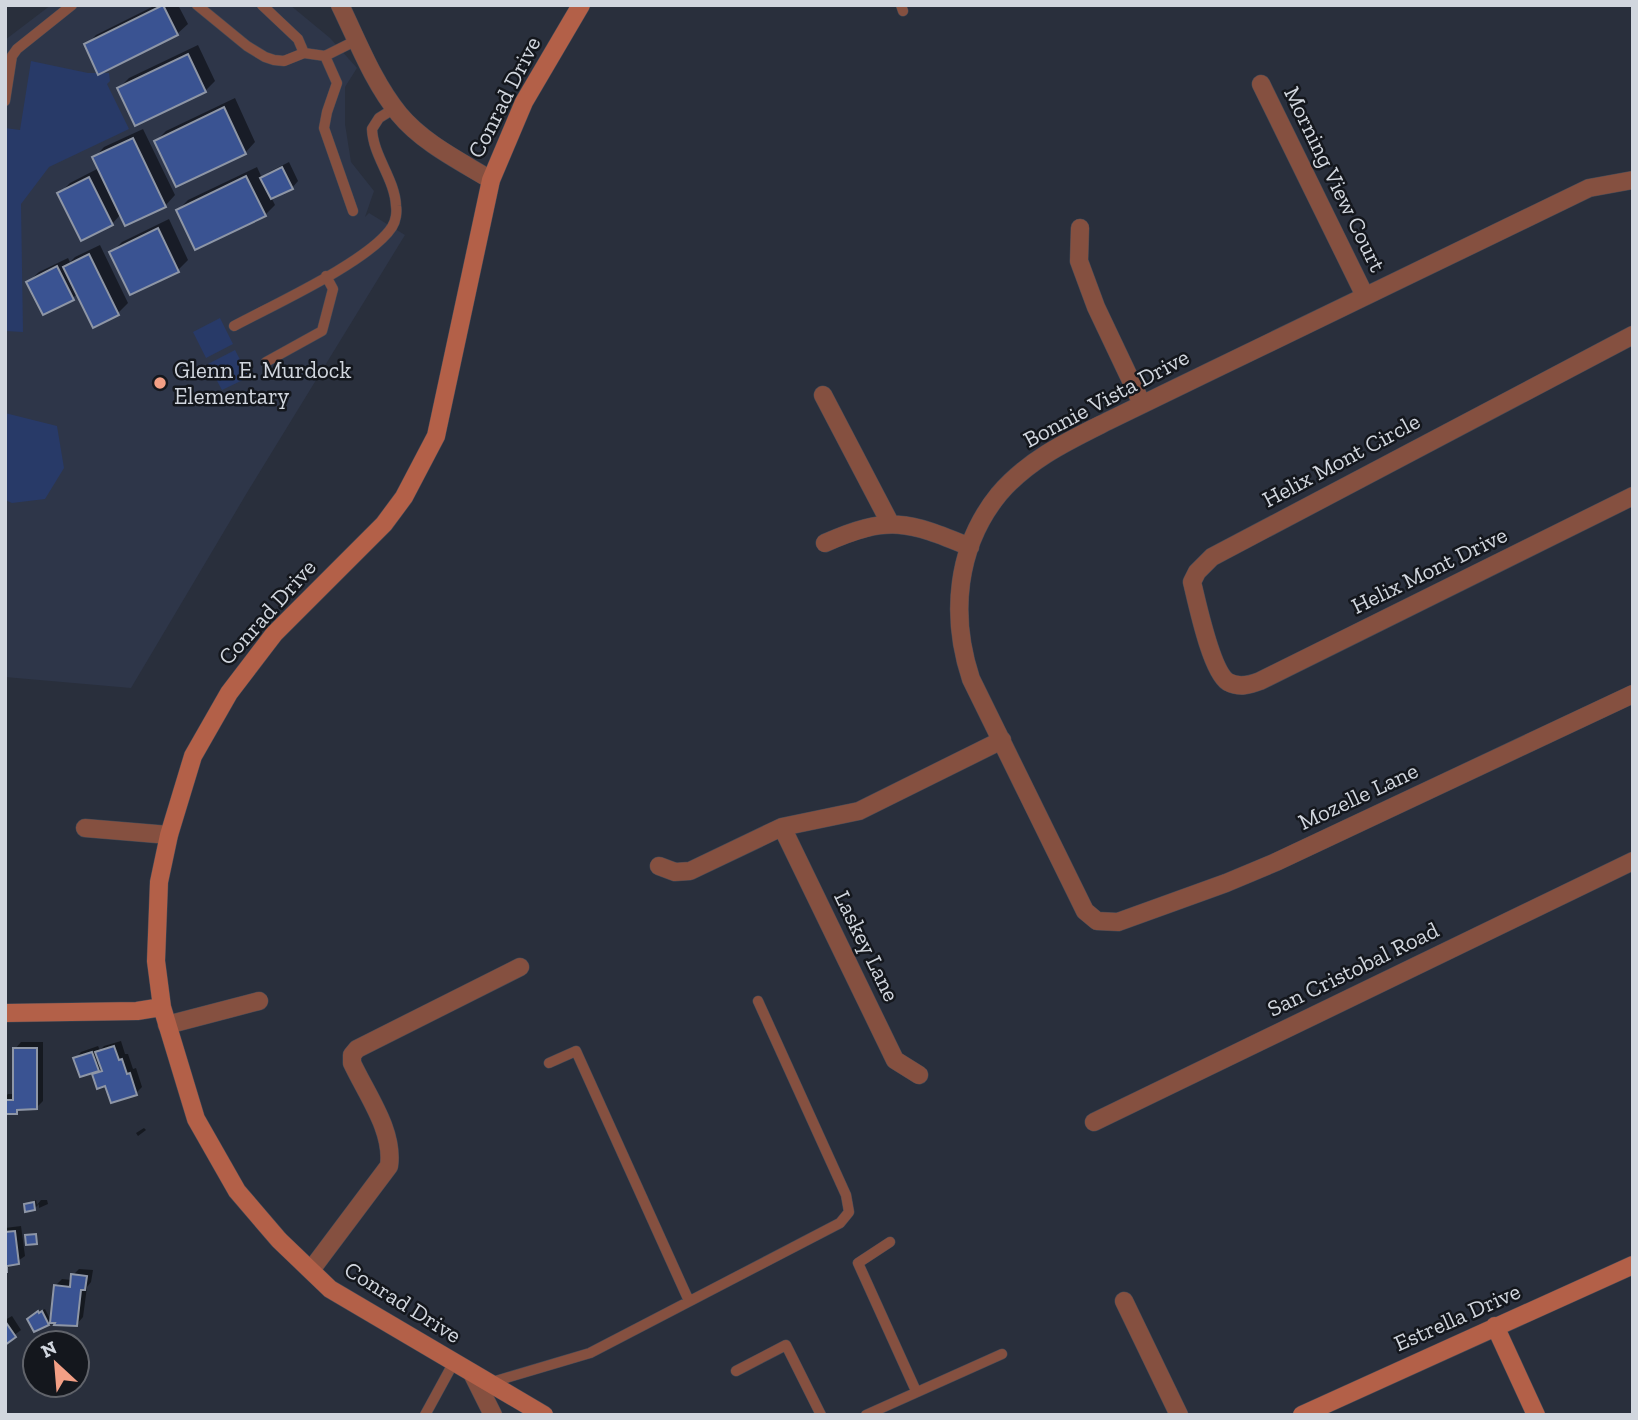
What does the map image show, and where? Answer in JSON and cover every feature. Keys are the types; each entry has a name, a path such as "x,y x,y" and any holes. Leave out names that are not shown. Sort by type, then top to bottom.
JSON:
{"street":[{"path":"340,5 381,89 400,116 429,142 491,180"},
{"name":"Conrad Drive","path":"544,1415 330,1289 279,1240 237,1191 196,1119 162,1007 156,961 159,882 169,835 193,756 229,693 274,634 384,524 404,497 436,436 491,180 524,102 581,5"},
{"name":"Morning View Court","path":"1261,84 1365,296"},
{"name":"Bonnie Vista Drive","path":"1097,921 1086,911 971,679 961,642 960,584 970,547 982,520 998,495 1026,467 1059,446 1142,404 1589,188 1633,180"},
{"path":"1080,228 1079,261 1096,307 1142,404"},
{"name":"Helix Mont Circle","path":"1245,686 1228,682 1221,675 1205,636 1192,582 1197,572 1212,557 1633,335"},
{"path":"823,395 890,523"},
{"name":"Helix Mont Drive","path":"1245,686 1261,681 1633,496"},
{"path":"825,543 856,530 890,523 925,528 970,547"},
{"name":"Mozelle Lane","path":"1097,921 1118,922 1276,862 1633,694"},
{"path":"659,866 675,872 690,871 782,827 859,811 1002,740"},
{"name":"Laskey Lane","path":"782,827 895,1060 919,1075"},
{"path":"85,828 169,835"},
{"name":"San Cristobal Road","path":"1094,1122 1633,861"},
{"path":"311,1270 389,1166 391,1152 388,1138 352,1063 352,1055 357,1049 520,967"},
{"path":"167,1025 260,1001"},
{"path":"5,1013 123,1012 162,1007"},
{"name":"Estrella Drive","path":"1302,1415 1633,1265"},
{"path":"1124,1301 1179,1415"},
{"path":"1495,1326 1536,1415"},
{"path":"472,1373 493,1415"}],"lane":[{"path":"5,101 12,56 72,5"},
{"path":"197,5 265,57 284,61 304,53 325,56 357,40"},
{"path":"262,5 299,40 304,53"},
{"path":"325,56 337,83 324,128 353,211"},
{"path":"234,326 356,260 384,235 395,220 395,198 372,134 374,123 395,108"},
{"path":"266,362 322,331 333,289 326,276"},
{"path":"488,1383 590,1353 840,1223 849,1212 846,1195 758,1001"},
{"path":"549,1063 576,1051 689,1301"},
{"path":"890,1242 858,1263 916,1391"},
{"path":"736,1371 786,1345 821,1415"},
{"path":"866,1415 1002,1354"},
{"path":"425,1415 454,1362"}],"shaded area":[{"name":"Glenn E. Murdock Elementary","path":"51,5 290,5 330,38 357,68 345,87 345,124 351,162 374,191 365,217 369,213 405,235 131,688 5,677 5,40"},
{"path":"31,61 88,73 109,73 110,81 107,84 129,129 49,167 21,204 23,332 5,331 5,128 20,130"},
{"path":"220,318 233,344 206,358 193,332"},
{"path":"235,350 249,377 222,390 208,364"},
{"path":"5,413 57,426 64,468 45,499 12,503 5,500"}],"building":[{"path":"163,5 178,35 98,75 84,44"},
{"path":"188,54 206,92 135,126 117,88"},
{"path":"224,107 246,154 176,187 154,141"},
{"path":"133,138 166,207 125,226 92,157"},
{"path":"282,167 293,189 271,199 260,178"},
{"path":"246,176 266,216 195,250 176,210"},
{"path":"89,177 113,225 81,241 57,193"},
{"path":"158,228 179,272 130,295 109,252"},
{"path":"89,254 119,315 93,328 63,267"},
{"path":"57,266 74,300 43,315 26,282"},
{"path":"114,1046 127,1074 130,1073 137,1095 111,1103 105,1086 97,1089 92,1074 102,1071 95,1052"},
{"path":"13,1048 37,1048 37,1109 5,1114 5,1100 13,1100"},
{"path":"92,1052 99,1071 80,1077 73,1058"},
{"path":"34,1202 35,1210 25,1212 24,1204"},
{"path":"15,1231 19,1264 7,1266 5,1272 5,1232"},
{"path":"36,1234 37,1244 26,1245 25,1235"},
{"path":"71,1274 87,1276 85,1290 81,1290 77,1326 54,1325 55,1323 50,1323 54,1285 70,1287"},
{"path":"42,1311 49,1325 32,1329 27,1319"},
{"path":"5,1321 16,1337 5,1345"}],"place":[{"name":"Glenn E. Murdock Elementary","path":"160,383"}]}
